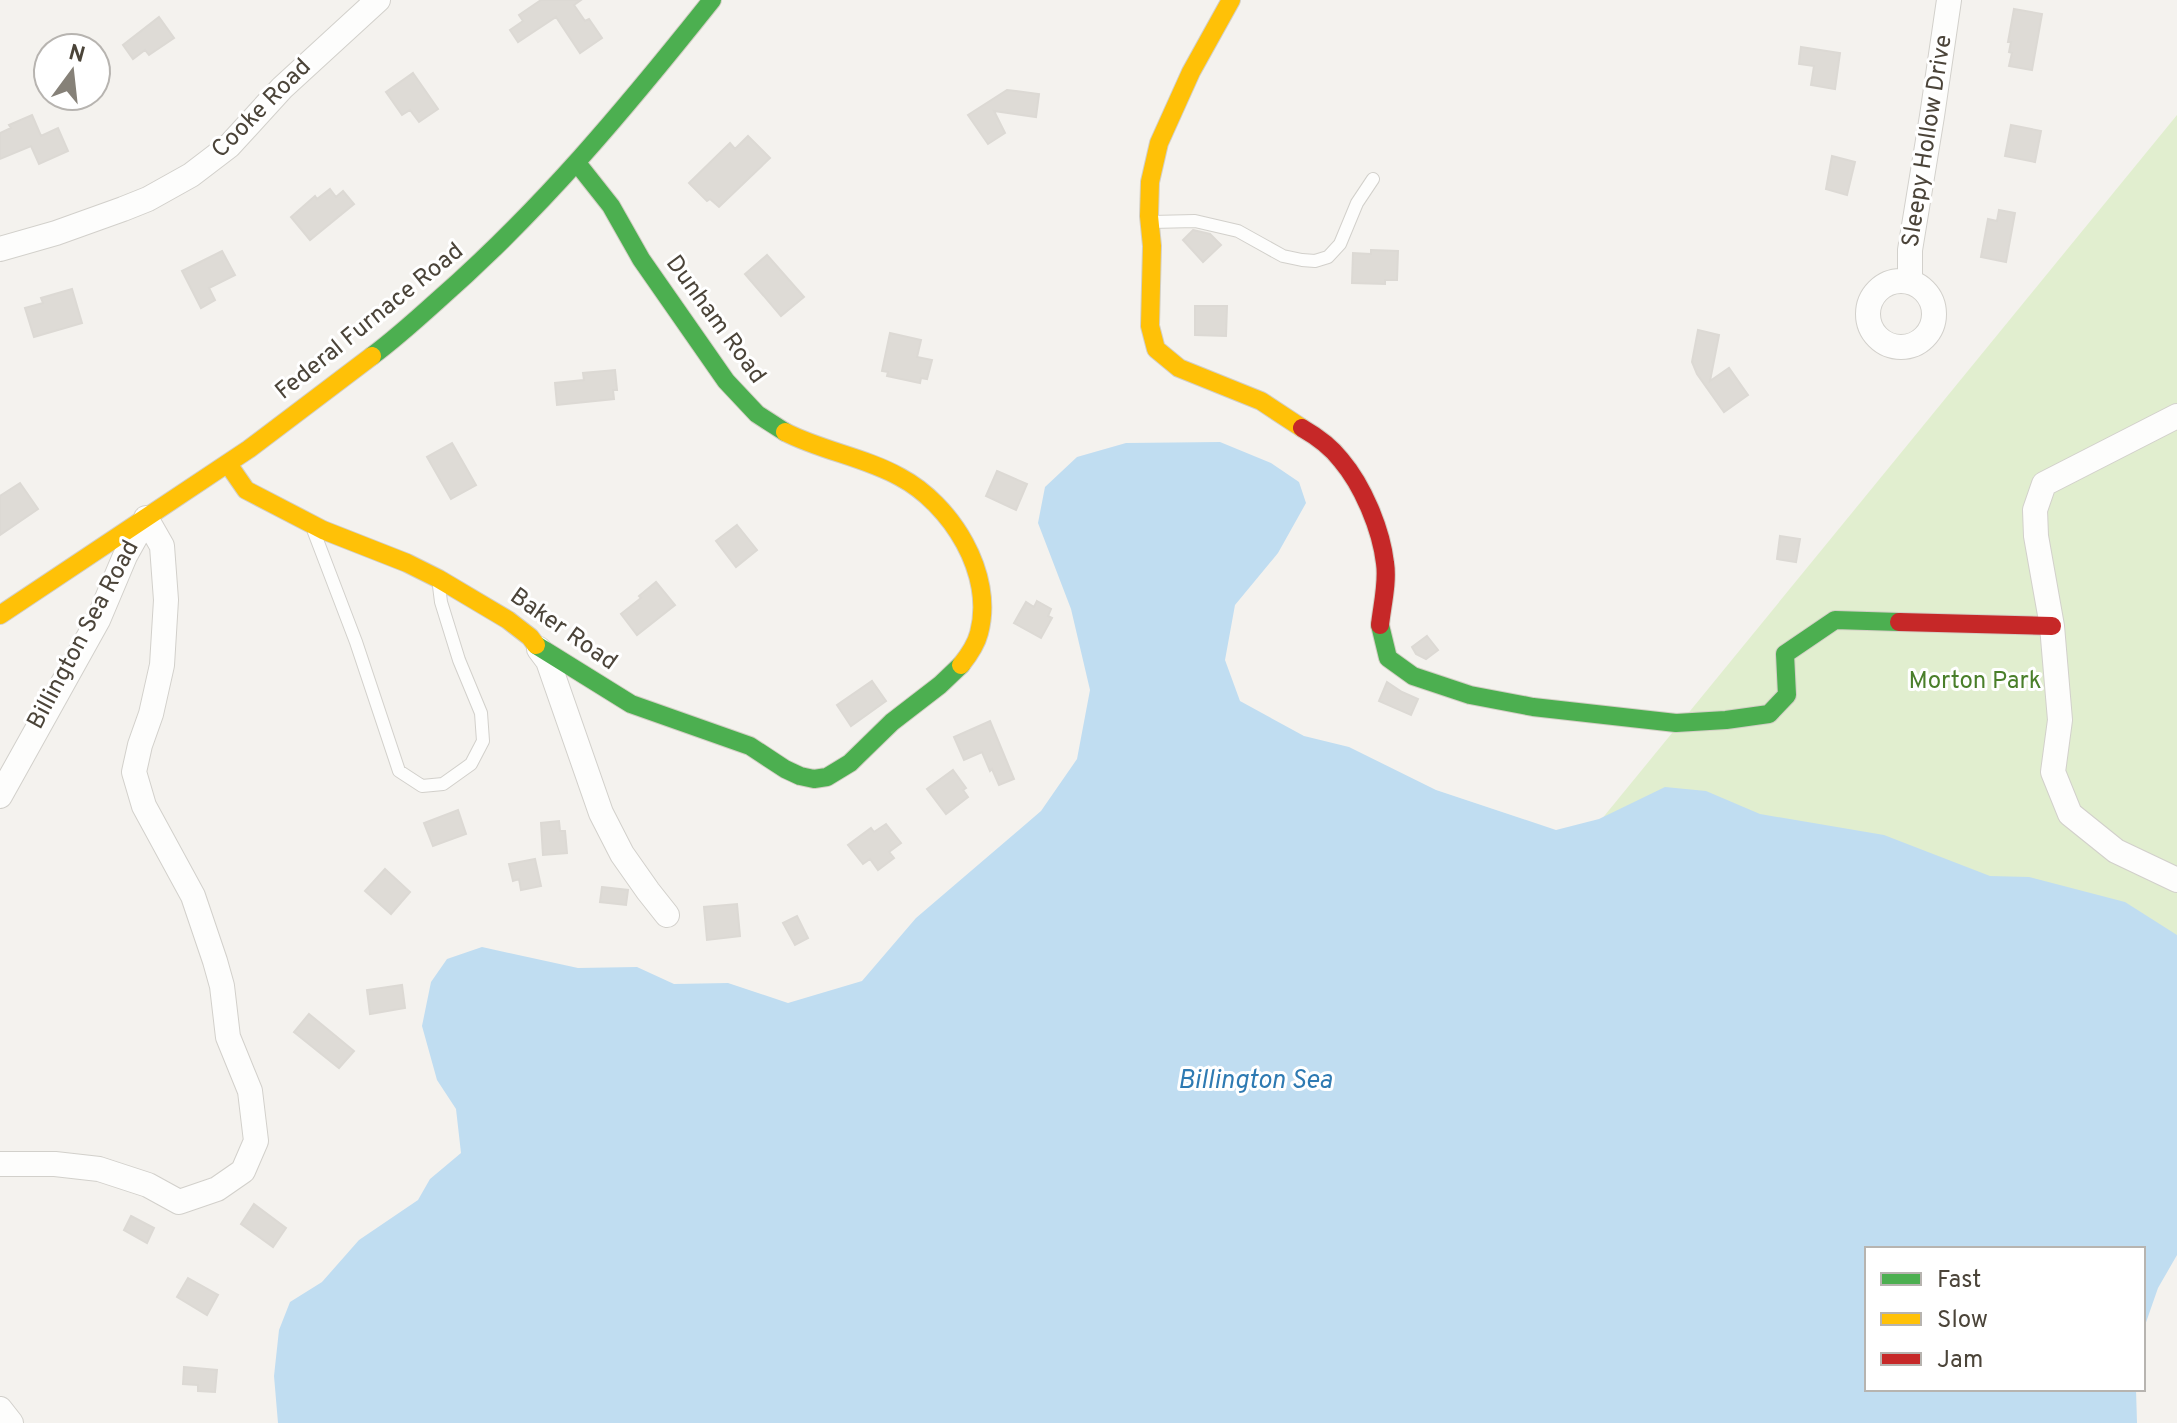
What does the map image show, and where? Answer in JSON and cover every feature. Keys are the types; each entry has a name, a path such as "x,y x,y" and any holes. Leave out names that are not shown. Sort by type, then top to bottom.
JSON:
{"street":[{"name":"Cooke Road","path":"0,249 123,209 191,175 229,146 282,88 378,0"},
{"name":"Federal Furnace Road","path":"0,615 228,464 386,346 484,260 548,195 631,102 712,0"},
{"path":"1231,0 1191,72 1159,143 1150,182 1150,326 1156,349 1179,368 1261,401 1315,436 1341,459 1370,507 1381,540 1386,566 1380,627 1388,658 1413,676 1470,695 1533,707 1676,723 1769,714 1787,695 1785,654 1835,620 2052,626"},
{"name":"Sleepy Hollow Drive","path":"1910,282 1910,250 1949,0"},
{"name":"Dunham Road","path":"577,163 611,206 639,256 735,393 760,416 796,439 886,470 910,482 932,501 955,529 971,558 983,604 972,649 953,675 894,718 876,736"},
{"path":"2177,416 2044,484 2035,510 2036,536 2052,626 2060,720 2053,772 2070,814 2116,851 2177,880"},
{"name":"Baker Road","path":"228,464 246,490 311,524 439,579 508,620 537,646 631,704 750,746 801,777 821,779 847,766 876,736"},
{"path":"0,1164 55,1164 99,1169 148,1185 179,1202 217,1189 243,1171 256,1141 250,1091 228,1037 222,986 193,896 144,806 134,772 162,665 166,600 162,546 146,518"},
{"name":"Billington Sea Road","path":"0,796 98,620 125,556 146,518"},
{"path":"537,646 548,661 601,813 622,854 667,915"},
{"path":"0,1409 11,1423"}],"lane":[{"path":"1149,222 1195,221 1238,231 1283,256 1315,261 1328,257 1340,244 1357,203 1373,179"},
{"path":"311,524 356,642 399,771 422,786 443,784 471,764 483,741 481,713 459,660 441,602 439,579"}],"green space":[{"name":"Morton Park","path":"2177,115 2177,972 1583,842"}],"water":[{"name":"Billington Sea","path":"1220,442 1271,463 1299,482 1306,503 1278,553 1235,605 1225,660 1240,701 1304,736 1349,747 1436,790 1556,830 1599,819 1665,787 1706,791 1760,814 1884,835 1990,876 2029,877 2125,902 2177,935 2177,1255 2158,1288 2145,1325 2145,1247 1865,1247 1865,1391 2136,1391 2137,1423 278,1423 274,1376 279,1330 290,1302 322,1282 359,1240 418,1200 430,1179 461,1153 456,1109 437,1080 422,1026 431,982 447,959 482,947 578,968 637,967 674,984 728,983 788,1003 862,981 916,918 1041,811 1077,759 1090,690 1071,609 1038,523 1045,487 1077,457 1126,443"}],"building":[{"path":"541,0 581,0 574,5 602,38 580,53 556,17 518,42 510,30 523,21 519,15"},
{"path":"2014,9 2042,14 2032,70 2009,66 2012,53 2009,52 2011,42 2008,42"},
{"path":"159,17 174,38 149,55 145,50 133,59 123,45"},
{"path":"1801,47 1840,53 1835,89 1811,85 1814,66 1799,64"},
{"path":"413,73 438,109 419,122 410,110 402,115 386,92"},
{"path":"1007,90 1039,94 1036,117 994,111 1005,133 988,144 968,115"},
{"path":"32,115 41,136 58,128 68,151 39,164 31,146 0,159 0,133 11,128 9,125"},
{"path":"2011,125 2041,131 2035,162 2005,156"},
{"path":"748,136 770,158 719,207 710,199 707,201 689,183 730,143 735,149"},
{"path":"1832,156 1855,162 1847,195 1826,189"},
{"path":"330,189 336,197 343,191 354,204 310,240 291,217 315,196 317,199"},
{"path":"1999,210 2015,213 2006,262 1981,257 1988,219 1997,221"},
{"path":"1193,230 1210,234 1221,245 1203,262 1183,240"},
{"path":"1371,250 1398,251 1397,280 1385,280 1385,284 1352,283 1353,253 1371,254"},
{"path":"222,251 235,275 209,288 215,300 201,308 182,271"},
{"path":"767,255 804,297 781,316 745,274"},
{"path":"72,289 82,323 34,337 25,308 43,303 41,298"},
{"path":"1195,306 1227,306 1226,336 1195,335"},
{"path":"1698,330 1719,335 1710,381 1729,368 1748,395 1724,412 1692,362"},
{"path":"890,333 921,340 917,357 932,360 927,379 921,378 920,383 887,376 888,372 882,371"},
{"path":"615,370 617,390 613,390 614,399 557,405 555,383 584,380 583,373"},
{"path":"452,443 476,485 451,499 427,457"},
{"path":"997,471 1027,484 1016,510 986,496"},
{"path":"20,483 38,509 0,535 0,496"},
{"path":"737,525 757,550 736,567 716,541"},
{"path":"1780,536 1800,539 1796,562 1777,559"},
{"path":"656,582 675,605 637,635 621,614"},
{"path":"1037,601 1051,609 1048,616 1052,618 1041,638 1014,623 1026,602 1034,607"},
{"path":"1427,636 1438,650 1426,659 1416,654 1412,647"},
{"path":"872,681 886,701 851,726 837,705"},
{"path":"1387,682 1418,699 1411,715 1379,701"},
{"path":"990,721 1014,779 999,785 982,752 964,760 954,737"},
{"path":"953,770 966,788 963,790 968,797 946,814 927,789"},
{"path":"458,810 466,834 433,846 424,823"},
{"path":"559,821 560,831 565,831 567,853 543,855 541,823"},
{"path":"886,824 901,843 889,852 894,858 878,870 870,859 863,864 848,845 871,828 874,832"},
{"path":"535,859 541,886 521,890 519,879 513,881 509,864"},
{"path":"385,869 410,892 391,914 365,891"},
{"path":"602,887 628,890 626,905 600,902"},
{"path":"737,904 740,936 707,940 704,907"},
{"path":"797,916 808,938 795,945 783,923"},
{"path":"402,985 405,1008 370,1014 367,990"},
{"path":"309,1014 354,1051 339,1068 294,1032"},
{"path":"254,1204 286,1228 273,1247 241,1224"},
{"path":"131,1216 154,1228 147,1243 124,1230"},
{"path":"188,1278 218,1295 207,1315 177,1297"},
{"path":"184,1367 217,1370 215,1392 198,1391 198,1385 183,1384"}],"traffic: fast":[{"path":"372,356 512,231 615,119 712,0"},
{"path":"577,163 611,206 641,259 726,381 757,414 785,432"},
{"path":"1380,625 1388,658 1413,676 1470,695 1533,707 1676,723 1769,714 1787,695 1785,654 1835,620 1899,622"},
{"path":"536,645 631,704 750,746 785,769 814,779 827,777 850,763 892,722 961,665"}],"traffic: slow":[{"path":"1231,0 1191,72 1159,143 1150,182 1150,326 1156,349 1179,368 1261,401 1302,428"},
{"path":"0,615 249,449 372,356"},
{"path":"785,432 900,477 936,504 952,523 965,543 981,588 979,633 961,665"},
{"path":"228,464 246,490 323,530 439,579 508,620 536,645"}],"traffic: jam":[{"path":"1302,428 1337,455 1357,482 1370,508 1380,536 1386,570 1380,625"},
{"path":"1899,622 2052,626"}]}
